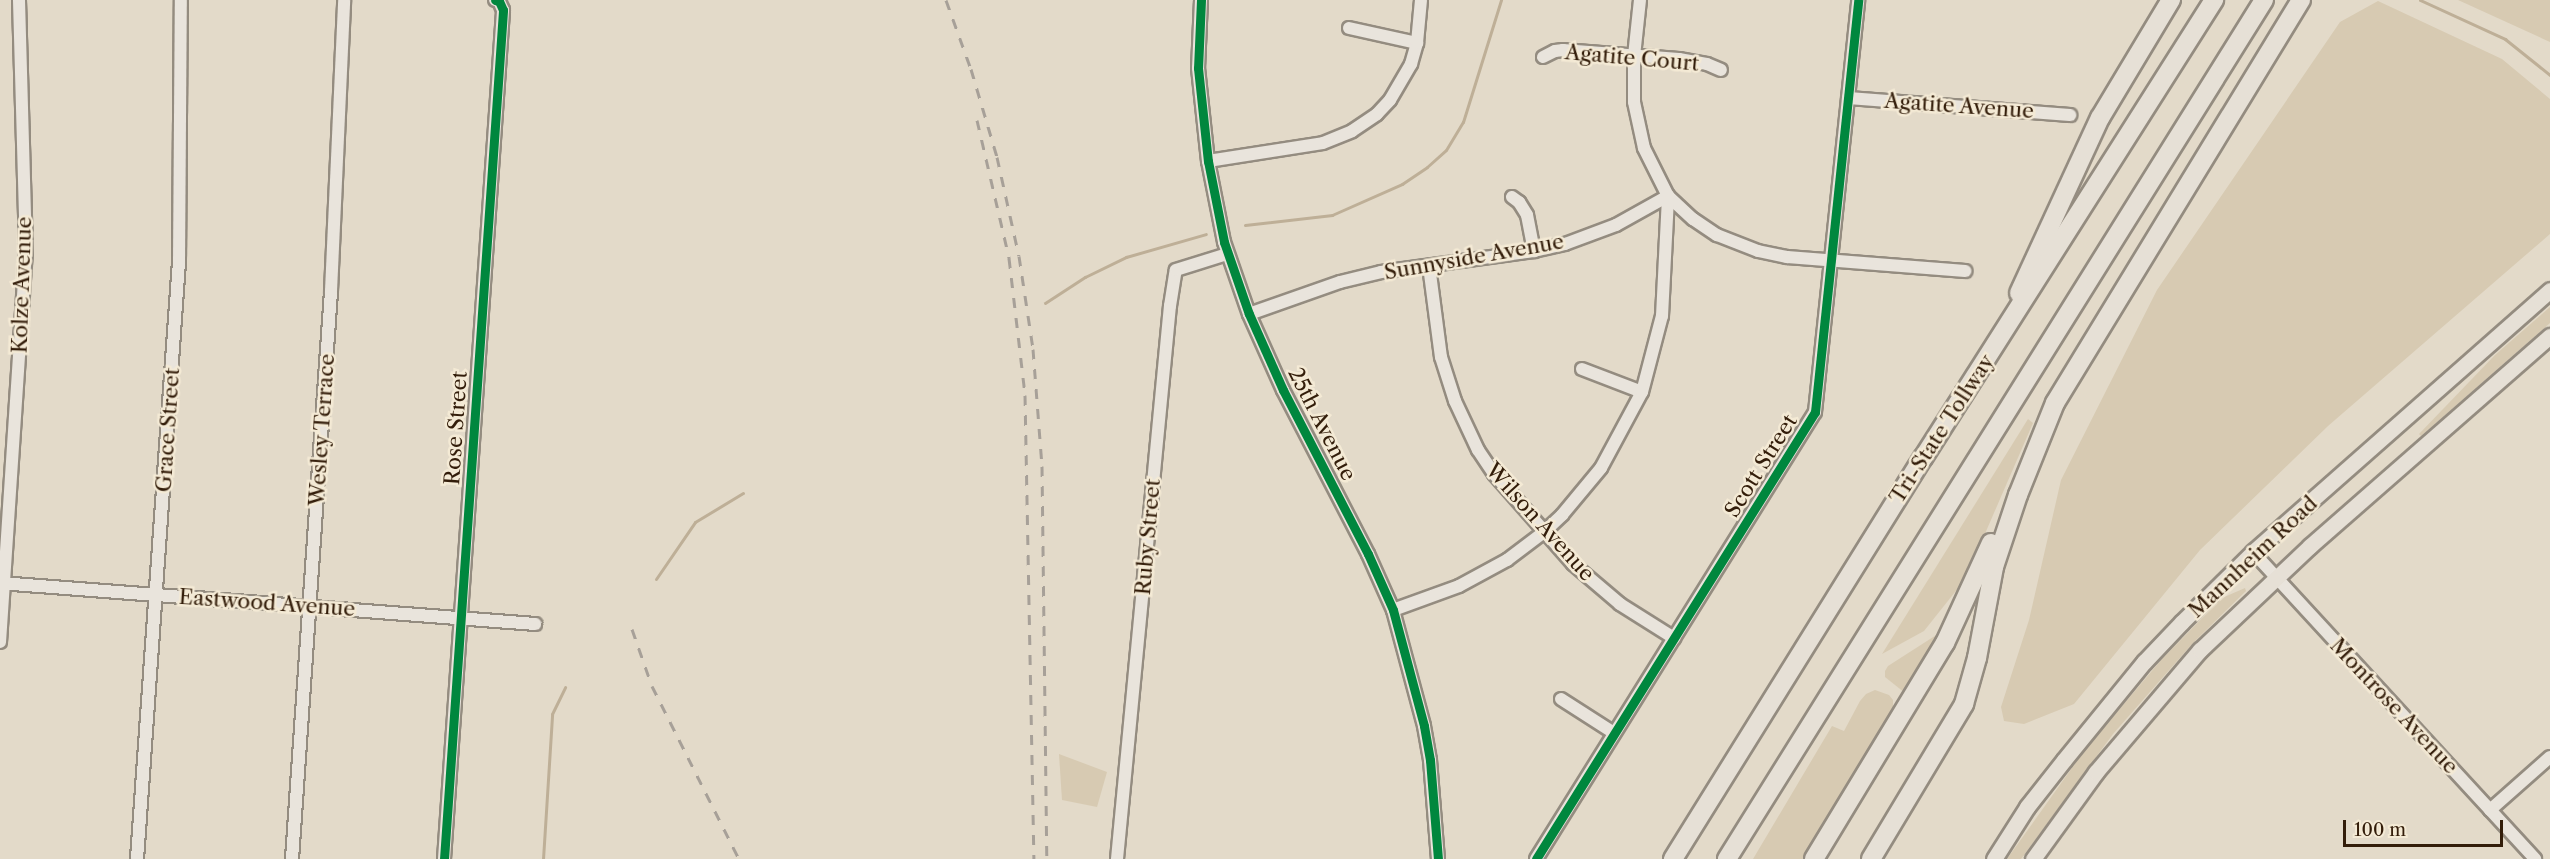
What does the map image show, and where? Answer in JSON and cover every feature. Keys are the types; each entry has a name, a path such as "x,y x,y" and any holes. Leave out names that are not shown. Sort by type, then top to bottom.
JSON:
{"highway":[{"path":"1995,347 2100,118 2171,0"},
{"name":"Tri-State Tollway","path":"1672,859 2214,0"},
{"name":"Tri-State Tollway","path":"1727,859 2264,0"},
{"path":"1814,859 1945,643 1974,582 2032,442 2301,0"},
{"path":"2246,93 2266,73 2312,0"},
{"path":"1871,859 1964,704 1977,658 1994,567 2046,422"}],"main road":[{"name":"Mannheim Road","path":"1994,859 2027,807 2101,713 2175,630 2253,552 2550,290"},
{"name":"Mannheim Road","path":"2033,859 2096,772 2200,650 2275,578 2550,336"}],"street":[{"name":"Kolze Avenue","path":"0,642 2,583 26,251 19,0"},
{"name":"Grace Street","path":"137,859 179,262 181,0"},
{"name":"Wesley Terrace","path":"292,859 331,291 344,0"},
{"name":"Rose Street","path":"444,859 503,10 497,0"},
{"name":"25th Avenue","path":"1201,0 1198,68 1208,161 1227,254 1249,314 1282,390 1363,544 1393,609 1423,723 1430,760 1437,859"},
{"path":"1208,161 1323,142 1352,131 1377,114 1390,100 1410,64 1417,43 1421,0"},
{"path":"1640,0 1634,56 1634,102 1644,148 1668,196 1693,219 1738,244 1787,257 1965,271"},
{"name":"Scott Street","path":"1536,859 1812,420 1817,404 1858,0"},
{"path":"1349,28 1417,43"},
{"name":"Agatite Court","path":"1544,57 1555,51 1563,50 1679,59 1707,64 1721,70"},
{"name":"Agatite Avenue","path":"1848,98 2070,115"},
{"path":"1393,609 1459,586 1507,561 1562,515 1601,468 1642,392 1662,316 1668,196"},
{"name":"Sunnyside Avenue","path":"1249,314 1340,282 1565,244 1616,225 1668,196"},
{"path":"1512,197 1519,202 1527,215 1534,251"},
{"name":"Ruby Street","path":"1117,859 1170,306 1176,270 1227,254"},
{"name":"Wilson Avenue","path":"1429,266 1441,357 1462,418 1494,474 1544,532 1598,587 1674,638"},
{"path":"1582,369 1642,392"},
{"name":"Montrose Avenue","path":"2253,552 2535,859"},
{"name":"Eastwood Avenue","path":"2,583 535,624"},
{"path":"1562,699 1614,733"},
{"path":"2490,810 2550,757"}],"shaded area":[{"path":"2458,0 2550,0 2550,42"},
{"path":"2378,1 2502,59 2550,99 2550,234 2328,426 2200,550 2074,704 2024,724 2004,721 2001,707 2029,620 2061,480 2157,290 2340,22"},
{"path":"2550,307 2550,323 2421,436 2419,434 2495,355"},
{"path":"2028,419 2033,423 1974,559 1959,587 1924,631 1882,654"},
{"path":"2245,588 2246,591 2193,643 2113,734 2021,859 2007,859 2084,751 2162,659 2222,598"},
{"path":"1941,632 1905,693 1885,677 1888,666"},
{"path":"1875,690 1889,695 1893,700 1893,710 1885,727 1888,731 1804,859 1753,859 1832,726 1844,731 1860,701 1866,694"},
{"path":"1059,754 1107,772 1097,807 1062,800"}],"waterway":[{"path":"1245,225 1332,215 1402,184 1427,167 1446,150 1463,122 1501,0"},
{"path":"2420,0 2505,39 2550,75"},
{"path":"1045,303 1085,277 1126,257 1206,234"},
{"path":"656,579 695,522 743,493"},
{"path":"543,859 552,714 565,687"}],"railway":[{"path":"946,0 971,69 997,157 1019,256 1033,349 1042,466 1047,859"},
{"path":"977,120 1009,258 1025,395 1034,859"},
{"path":"632,629 652,686 739,859"}],"cycle path":[{"path":"444,859 503,10 499,1 495,0"},
{"path":"1201,0 1198,68 1208,161 1224,242 1249,314 1283,390 1368,554 1393,610 1424,726 1430,760 1438,859"},
{"path":"1536,859 1815,412 1858,0"}]}
